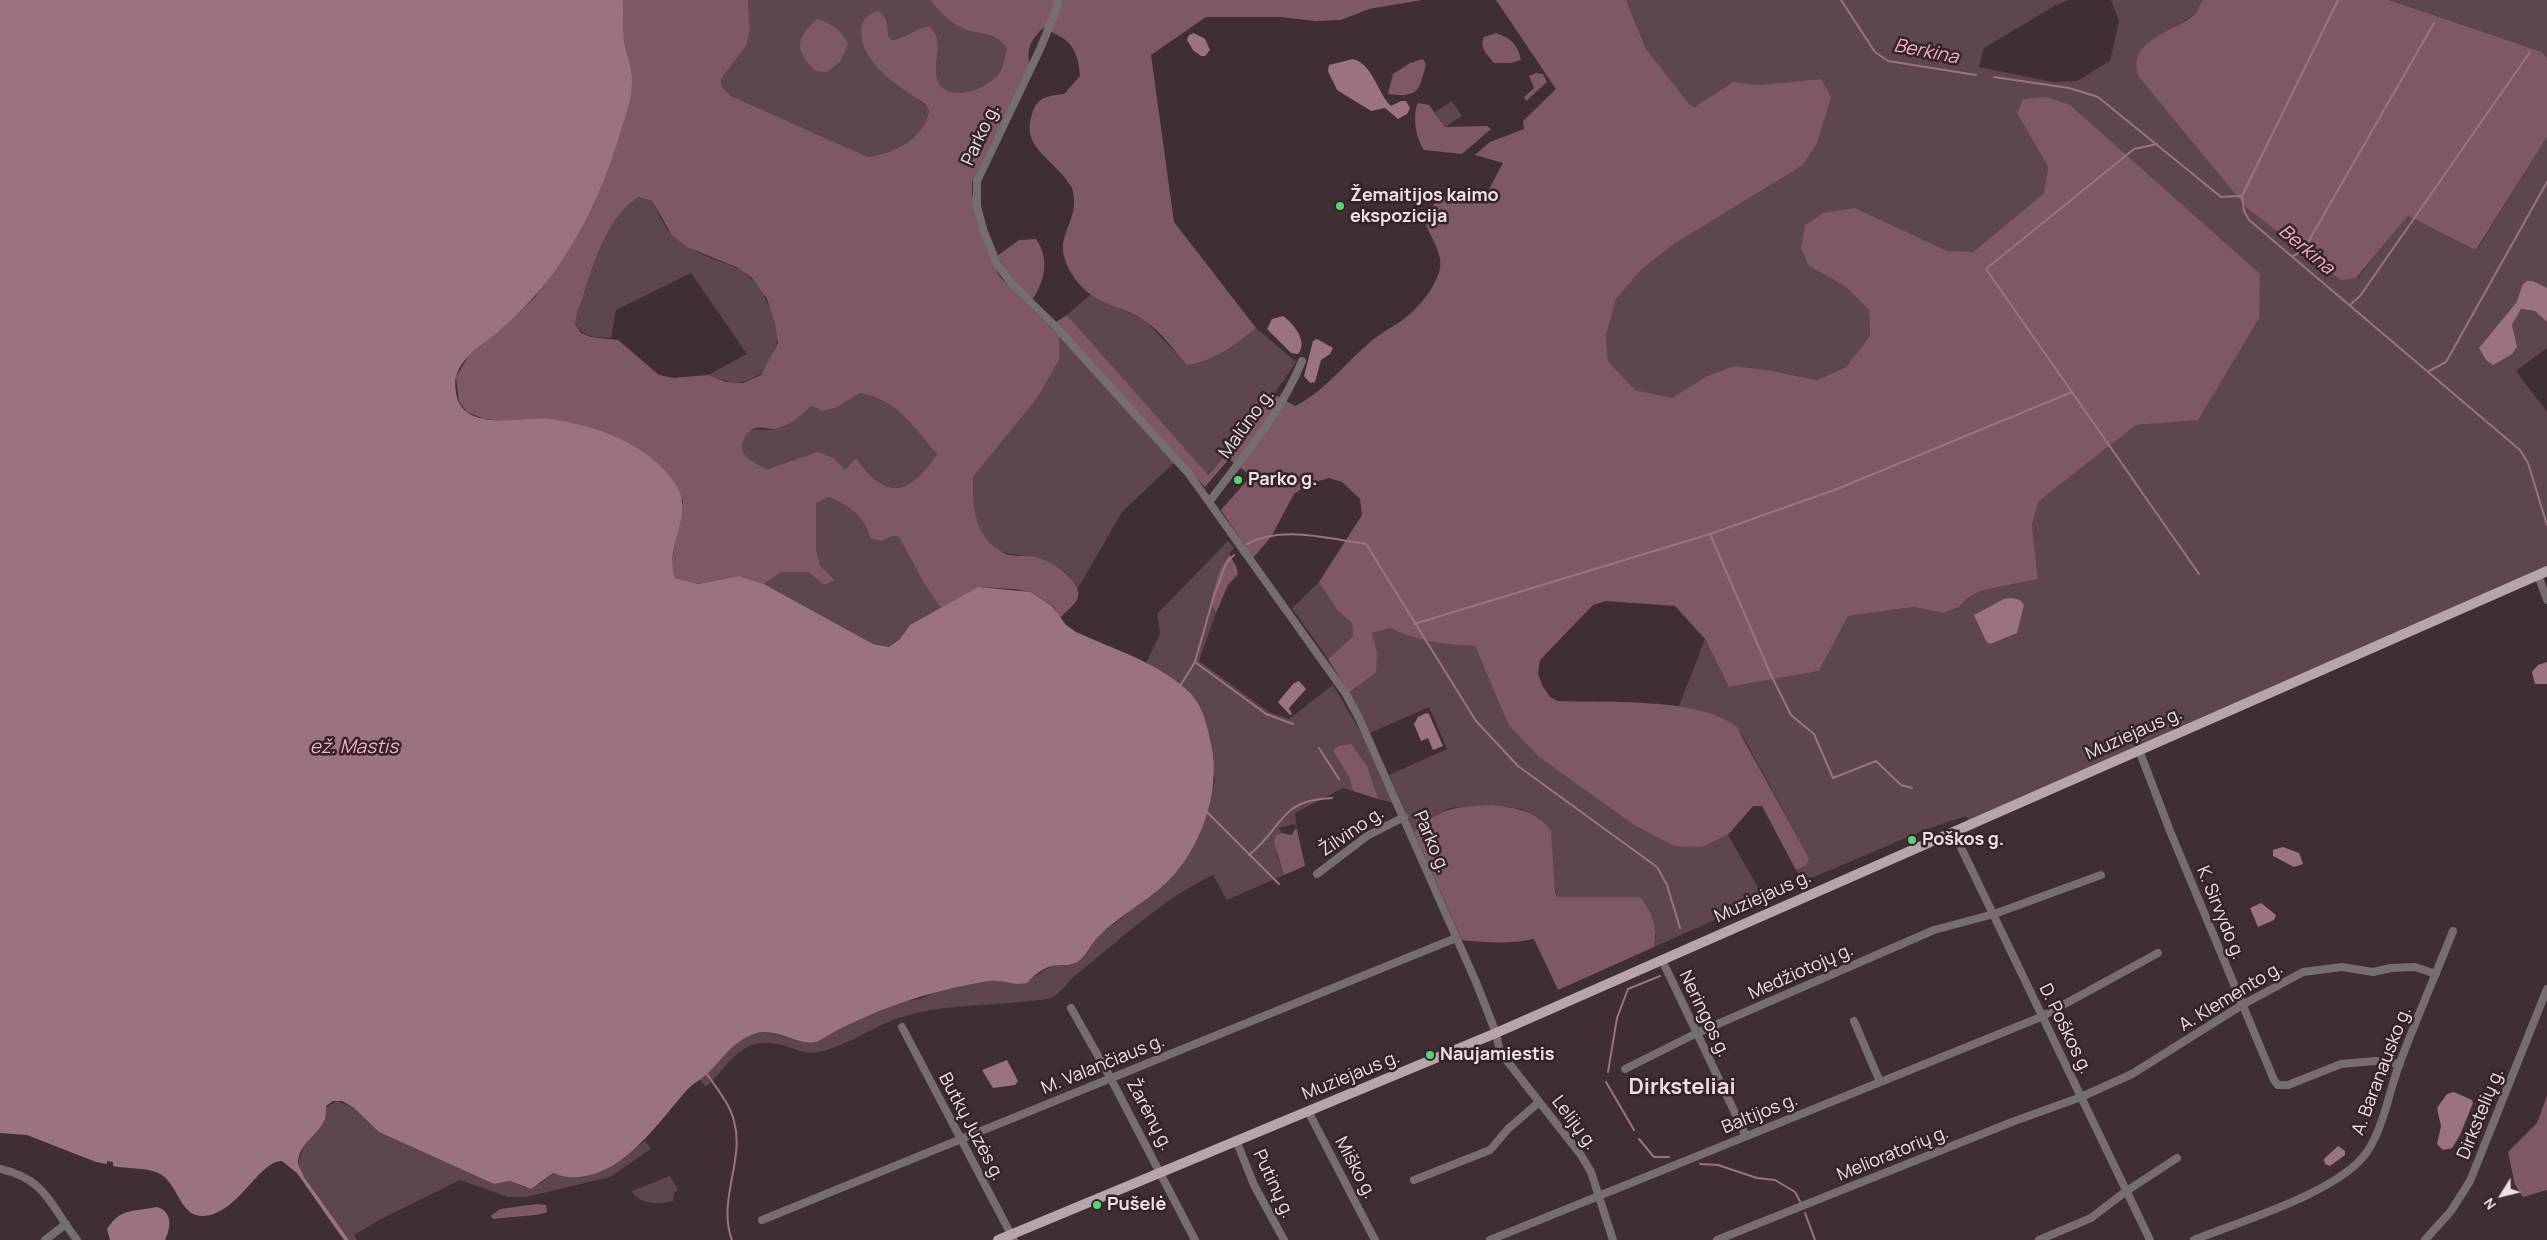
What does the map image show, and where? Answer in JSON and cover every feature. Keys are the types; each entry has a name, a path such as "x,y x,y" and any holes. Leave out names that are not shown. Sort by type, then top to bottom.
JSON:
{"main road":[{"name":"Muziejaus g.","path":"998,1240 1013,1237 1236,1140 1496,1033 2542,573"}],"street":[{"name":"Parko g.","path":"1058,0 1040,49 977,181 977,206 984,232 997,264 1012,284 1055,326 1140,417 1210,501 1227,528 1346,694 1404,817 1496,1033"},
{"name":"Malūno g.","path":"1210,501 1279,408 1293,384 1302,361"},
{"path":"2542,573 2547,600"},
{"name":"K. Sirvydo g.","path":"2139,750 2242,1006 2271,1075 2278,1085 2288,1085 2341,1064 2375,1061 2400,1064"},
{"name":"Žilvino g.","path":"1317,874 1367,836 1404,817"},
{"name":"D. Poškos g.","path":"1954,831 2041,1017 2150,1240"},
{"name":"Medžiotojų g.","path":"1625,1069 1697,1034 1934,930 1994,914 2101,875"},
{"name":"A. Baranausko g.","path":"2194,1240 2319,1190 2342,1175 2364,1156 2375,1136 2400,1064 2453,931"},
{"name":"M. Valančiaus g.","path":"762,1220 1456,938"},
{"name":"Baltijos g.","path":"1490,1240 2041,1017 2158,953"},
{"name":"Neringos g.","path":"1662,960 1746,1136"},
{"name":"A. Klemento g.","path":"2081,1097 2132,1074 2242,1006 2302,972 2342,967 2373,972 2391,968 2416,967 2436,974"},
{"name":"Dirkstelių g.","path":"2425,1240 2451,1212 2470,1181 2547,989"},
{"name":"Žarėnų g.","path":"1071,1008 1110,1077 1195,1240"},
{"path":"1854,1021 1880,1082"},
{"name":"Butkų Juzės g.","path":"902,1027 1013,1237"},
{"name":"Lelijų g.","path":"1496,1033 1500,1052 1581,1155 1591,1172 1613,1240"},
{"name":"Melioratorių g.","path":"1717,1240 2081,1097"},
{"path":"1414,1180 1490,1150 1508,1129 1539,1102"},
{"name":"Miško g.","path":"1308,1111 1375,1240"},
{"name":"Putinų g.","path":"1236,1140 1254,1185 1284,1240"},
{"path":"2039,1240 2091,1218 2177,1158"},
{"path":"0,1169 27,1180 45,1192 77,1240"},
{"path":"45,1240 66,1224"}],"shaded area":[{"path":"623,0 748,0 750,29 747,45 721,79 722,87 731,96 868,157 888,152 914,137 921,130 929,111 925,104 884,74 867,54 863,43 862,26 866,17 878,11 887,21 888,35 891,40 901,38 929,26 937,38 936,74 938,81 943,88 951,92 960,93 979,88 995,77 1000,71 1007,49 1003,43 992,36 957,26 930,0 1423,0 1369,9 1341,20 1315,21 1281,17 1206,17 1151,55 1174,222 1256,328 1233,346 1215,356 1187,365 1151,325 1137,316 1104,302 1089,293 1078,282 1067,265 1063,245 1073,211 1073,190 1059,171 1038,150 1030,134 1030,125 1034,108 1037,104 1044,98 1064,94 1080,76 1079,66 1074,50 1066,40 1043,28 1035,36 1029,48 1029,63 972,182 972,194 993,265 1000,277 1059,336 1059,360 1038,397 973,477 976,518 990,543 1003,553 1042,559 1064,572 1075,584 1078,591 1077,600 1060,618 1053,606 1031,592 1014,589 978,587 941,608 925,585 899,537 893,536 882,541 871,539 860,518 850,508 829,497 816,503 816,549 820,565 835,580 824,585 808,572 781,572 764,584 739,576 698,584 675,578 671,567 683,500 504,421 484,419 467,412 459,402 456,377 469,355 502,329 535,297 561,262 632,75 624,40","holes":["638,197 652,201 672,235 687,247 736,267 751,277 767,299 775,324 778,343 761,375 743,383 726,382 708,375 674,378 659,375 618,340 591,337 581,333 575,324 577,314 599,250 615,220","860,393 885,402 895,408 937,454 927,468 907,485 898,488 888,487 867,472 856,458 845,470 834,458 818,452 768,469 751,461 744,454 743,444 746,436 752,429 779,428 792,422 811,406 822,411 836,408"]},
{"path":"748,0 930,0 953,23 969,30 992,36 1003,43 1007,49 1001,69 988,83 969,91 951,92 943,88 938,81 936,74 937,38 929,26 901,38 891,40 888,35 888,23 885,16 887,77 925,105 929,111 921,130 914,137 888,152 868,157 731,96 722,87 721,79 747,45 750,29"},
{"path":"1496,0 1626,0 1646,49 1690,105 1695,107 1733,82 1757,85 1821,79 1831,97 1817,143 1803,165 1675,243 1641,270 1616,299 1606,336 1608,361 1635,390 1672,398 1707,376 1734,366 1768,370 1817,380 1846,367 1870,336 1869,310 1846,287 1809,266 1801,248 1805,225 1823,213 1855,208 1947,251 1973,252 2044,193 2048,167 2017,113 2023,99 2046,97 2070,105 2260,274 2259,318 2198,420 2136,425 2039,501 2032,525 2038,579 1980,591 1966,599 1959,607 1943,613 1914,607 1848,616 1819,671 1729,687 1705,639 1675,606 1606,601 1593,605 1540,660 1538,674 1542,685 1550,697 1558,701 1651,703 1676,706 1699,710 1719,717 1736,726 1809,858 1807,865 1796,870 1762,806 1753,806 1728,835 1702,847 1674,846 1636,826 1539,757 1508,724 1475,646 1431,641 1390,628 1372,633 1377,652 1376,672 1349,693 1328,659 1353,636 1352,623 1337,610 1319,582 1362,515 1360,499 1342,482 1329,478 1311,483 1294,494 1271,537 1253,558 1221,510 1251,476 1229,459 1205,487 1056,322 1067,315 1208,475 1262,405 1274,394 1295,406 1306,400 1326,384 1364,347 1407,316 1421,303 1434,284 1440,268 1438,250 1425,221 1438,197 1487,193 1503,163 1475,155 1490,142 1524,129 1523,121 1556,89"},
{"path":"1626,0 2069,0 2056,5 1984,48 1979,67 2053,82 2077,81 2110,61 2119,21 2111,0 2203,0 2196,13 2141,50 2357,278 2408,216 2477,250 2547,137 2547,288 2533,281 2523,284 2516,303 2480,348 2486,360 2514,336 2512,325 2521,309 2535,311 2547,322 2547,348 2516,371 2547,412 2547,566 1969,821 1966,816 1927,829 1802,882 1796,870 1807,865 1809,858 1744,738 1730,723 1715,715 1679,706 1705,639 1729,687 1819,671 1848,616 1914,607 1943,613 1959,607 1966,599 1980,591 2038,579 2032,525 2039,501 2136,425 2198,419 2111,144 2070,105 2046,98 2023,99 2017,113 2048,167 2044,193 1973,252 1948,252 1855,208 1809,266 1846,287 1869,310 1870,336 1846,367 1817,380 1768,370 1734,366 1707,376 1672,399 1635,390 1608,361 1606,337 1616,299 1641,270 1675,243 1821,79 1757,85 1733,82 1701,105 1695,107 1690,105 1646,49"},
{"path":"2203,0 2389,0 2542,52 2547,58 2547,137 2476,250 2408,216 2356,278 2341,280 2247,208 2139,77 2137,64 2139,54 2145,46 2195,14"},
{"path":"2389,0 2547,0 2547,58 2542,52"},
{"path":"817,19 836,28 848,45 840,62 827,72 815,71 801,51 801,39 804,33"},
{"path":"1496,33 1506,37 1513,43 1518,50 1521,60 1511,63 1494,63 1482,44 1484,37"},
{"path":"1423,59 1426,64 1416,91 1406,95 1388,94 1393,74 1410,63"},
{"path":"1536,73 1543,74 1547,82 1526,101 1524,97 1534,88 1529,76"},
{"path":"1452,101 1462,116 1445,127 1435,112"},
{"path":"1418,103 1429,105 1445,127 1487,126 1491,129 1462,154 1424,150 1416,127 1415,114"},
{"path":"638,197 652,201 670,233 689,247 703,255 730,265 754,281 764,296 773,317 777,338 776,346 764,369 758,375 749,380 737,382 726,381 708,375 747,354 691,273 616,310 611,338 595,337 582,332 578,328 575,323 577,314 599,250 615,220"},
{"path":"1036,239 1043,254 1044,270 1043,278 1032,300 1014,282 997,256 1019,240"},
{"path":"1091,294 1146,321 1187,365 1215,356 1233,346 1256,328 1296,362 1274,394 1262,405 1216,467 1207,475 1067,315"},
{"path":"1059,336 1176,461 1122,512 1078,588 1068,574 1038,558 1000,552 983,535 975,519 973,477 1038,397 1059,360"},
{"path":"860,393 885,402 895,408 937,454 927,468 908,485 898,488 888,487 868,472 856,458 845,470 834,458 793,461 768,469 747,459 742,453 745,435 749,431 779,428 792,422 811,406 822,411 836,408"},
{"path":"829,497 850,508 860,518 871,539 882,541 893,536 899,537 925,585 941,608 910,625 900,639 889,647 873,644 764,584 781,572 808,572 824,585 835,579 820,565 816,549 816,503"},
{"path":"1228,541 1234,548 1226,557 1211,603 1216,613 1199,661 1269,712 1289,719 1333,685 1363,736 1393,803 1378,799 1374,789 1333,751 1349,777 1353,791 1343,788 1295,813 1297,829 1294,824 1279,828 1282,833 1276,835 1277,856 1284,875 1227,900 1213,875 1194,885 1142,921 1051,998 946,1008 916,1013 891,1021 840,1045 814,1053 771,1043 759,1043 740,1052 706,1087 699,1079 733,1044 753,1033 767,1032 799,1041 817,1042 863,1016 900,1002 920,999 943,989 995,980 1023,984 1051,966 1076,962 1097,937 1163,886 1179,868 1198,837 1215,781 1210,738 1197,701 1181,685 1146,663 1160,634 1157,614"},
{"path":"1229,554 1238,574 1228,585 1216,613 1211,603 1219,572"},
{"path":"1319,582 1337,610 1352,623 1353,636 1328,659 1292,608"},
{"path":"1390,628 1432,641 1453,645 1475,646 1508,724 1702,847 1728,835 1764,898 1654,947 1656,936 1639,897 1557,897 1540,818 1522,809 1493,805 1450,808 1436,815 1414,832 1389,775 1447,749 1429,707 1370,733 1349,693 1356,689 1377,652 1372,633"},
{"path":"1351,744 1367,766 1378,799 1353,791 1349,777 1333,751 1338,746"},
{"path":"1493,805 1532,814 1539,818 1551,831 1555,892 1557,897 1639,897 1644,902 1653,920 1654,947 1558,990 1534,939 1516,942 1462,940 1414,832 1433,817 1450,810 1469,806"},
{"path":"1295,829 1297,829 1305,866 1284,875 1274,843 1276,835 1282,833 1292,835"},
{"path":"2547,1096 2547,1190 2523,1197 2515,1185 2508,1152 2537,1123"},
{"path":"337,1101 353,1107 379,1132 494,1184 510,1181 526,1188 541,1183 553,1173 563,1176 619,1161 645,1141 651,1149 610,1177 526,1197 508,1197 460,1180 379,1220 354,1235 357,1240 349,1240 304,1177 298,1164 304,1145 325,1117 326,1107"},
{"path":"670,1176 678,1190 674,1193 673,1201 662,1203 645,1202 635,1196 632,1191"},
{"path":"537,1204 546,1205 547,1212 493,1219 491,1216 500,1209"}],"water":[{"name":"ež. Mastis","path":"0,0 623,0 624,40 631,72 632,89 622,127 604,180 580,230 548,280 511,320 469,355 459,369 455,379 458,401 465,411 487,420 551,419 586,426 621,439 652,458 676,485 681,496 681,520 675,543 672,567 675,578 698,584 739,576 764,584 873,644 889,647 900,639 910,625 978,587 1031,592 1052,606 1066,625 1076,632 1137,658 1166,674 1192,695 1199,705 1208,731 1214,762 1210,801 1205,820 1188,856 1164,885 1106,929 1080,960 1070,964 1048,967 1027,983 989,981 922,996 858,1020 817,1042 800,1041 768,1032 759,1032 744,1038 689,1088 635,1148 620,1161 604,1170 587,1176 566,1177 553,1173 531,1189 510,1181 494,1184 379,1132 353,1107 342,1101 333,1101 326,1106 325,1119 322,1125 301,1150 298,1164 304,1177 349,1240 344,1240 297,1173 282,1161 273,1163 264,1169 227,1207 203,1216 195,1215 189,1211 183,1205 170,1183 158,1173 113,1166 113,1162 107,1161 107,1164 96,1162 27,1135 0,1133"},
{"path":"1194,33 1205,39 1210,50 1205,56 1201,56 1193,50 1187,40 1189,35"},
{"path":"1353,59 1366,67 1386,101 1391,106 1401,101 1406,101 1410,108 1407,114 1398,119 1385,108 1371,111 1337,90 1328,71 1329,65"},
{"path":"2527,281 2533,281 2547,288 2547,322 2535,311 2521,309 2512,325 2517,347 2512,354 2493,365 2486,360 2479,348 2516,303 2523,284"},
{"path":"1283,316 1295,328 1301,339 1301,349 1298,354 1291,353 1267,329 1272,319"},
{"path":"1317,339 1333,348 1330,354 1321,360 1315,382 1310,383 1304,376 1313,341"},
{"path":"2004,599 2020,600 2024,605 2017,633 1990,644 1986,641 1974,615"},
{"path":"2547,662 2547,684 2535,684 2532,672 2538,665"},
{"path":"1299,681 1306,689 1289,708 1292,714 1290,715 1278,702 1294,683"},
{"path":"1426,713 1429,714 1443,746 1433,750 1428,738 1421,741 1414,724 1418,717"},
{"path":"2283,847 2299,853 2303,864 2294,867 2273,856 2273,850"},
{"path":"2261,903 2276,915 2274,920 2258,927 2250,908"},
{"path":"1007,1060 1018,1081 1015,1085 993,1088 982,1070"},
{"path":"2454,1092 2472,1100 2473,1103 2460,1135 2452,1148 2443,1150 2437,1144 2441,1126 2437,1108 2447,1094"},
{"path":"2338,1146 2345,1151 2345,1155 2330,1166 2325,1164 2324,1159"},
{"path":"157,1207 162,1209 168,1216 169,1230 165,1240 110,1240 107,1229 117,1217 129,1212"}],"waterway":[{"name":"Berkina","path":"1841,0 1875,52 1888,61 1976,75"},
{"path":"2242,196 2338,0"},
{"path":"2293,256 2303,251 2434,23"},
{"path":"2351,304 2360,296 2530,52"},
{"name":"Berkina","path":"1994,77 2069,88 2098,97 2221,197 2242,196 2244,211 2249,220 2520,450 2528,463 2547,525"},
{"path":"2157,144 2134,149 1986,269 2199,574"},
{"path":"2429,371 2446,362 2547,182"},
{"path":"1710,534 1837,489 2072,392"},
{"path":"1247,544 1261,538 1290,534 1366,544 1476,721 1518,766 1657,867 1667,885 1680,928"},
{"path":"1414,624 1710,534 1770,673 1791,715 1814,734 1833,778 1876,761 1901,785 1912,788"},
{"path":"1180,686 1195,662 1224,567 1234,555"},
{"path":"1195,662 1266,714 1293,724"},
{"path":"1319,748 1339,779"},
{"path":"1249,855 1292,809 1314,800 1332,798"},
{"path":"1206,811 1279,884"},
{"path":"1608,1072 1617,1018 1628,989 1660,976"},
{"path":"707,1074 730,1109 734,1121 736,1151 728,1210 728,1225 732,1240"},
{"path":"1606,1082 1634,1130"},
{"path":"1639,1139 1654,1157 1669,1157"},
{"path":"1700,1164 1718,1165 1757,1178 1775,1180 1795,1192 1801,1203"},
{"path":"1805,1213 1815,1240"}],"place":[{"name":"Žemaitijos kaimo ekspozicija","path":"1340,206"},
{"name":"Parko g.","path":"1238,480"},
{"name":"Poškos g.","path":"1912,840"},
{"name":"Naujamiestis","path":"1430,1055"},
{"name":"Pušelė","path":"1097,1205"}],"district":[{"name":"Dirksteliai","path":"1682,1088"}]}
